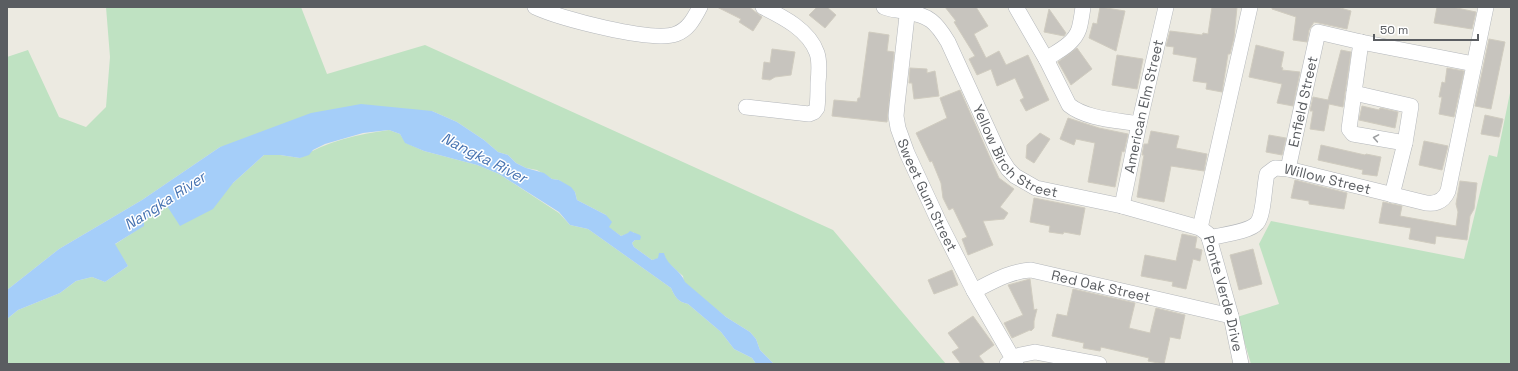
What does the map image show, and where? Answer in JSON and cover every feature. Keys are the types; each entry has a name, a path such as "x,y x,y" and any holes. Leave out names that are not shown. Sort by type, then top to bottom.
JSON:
{"street":[{"path":"535,7 586,23 645,36 675,34 692,22 700,7"},
{"path":"746,107 809,114 814,112 817,108 817,52 805,34 794,25 764,7"},
{"name":"Yellow Birch Street","path":"884,7 892,10 908,9 932,20 941,30 948,42 1001,158 1008,169 1015,176 1036,188 1122,206 1204,233"},
{"path":"1016,7 1046,59 1069,105 1075,110 1084,114 1139,124"},
{"path":"1046,59 1069,44 1074,38 1079,30 1083,7"},
{"name":"American Elm Street","path":"1122,206 1166,7"},
{"path":"1204,233 1250,7"},
{"path":"1405,143 1350,133 1349,130 1361,42 1474,64 1485,7"},
{"name":"Sweet Gum Street","path":"908,9 896,116 898,128 907,152 939,222 1011,362"},
{"name":"Enfield Street","path":"1288,169 1318,32 1361,42"},
{"name":"Willow Street","path":"1204,233 1244,230 1257,223 1261,210 1267,174 1275,168 1288,169 1428,204 1441,201 1448,191 1474,64"},
{"path":"1354,93 1411,106 1405,143 1392,195"},
{"name":"Ponte Verde Drive","path":"1204,233 1231,316 1241,364"},
{"name":"Red Oak Street","path":"974,291 1004,276 1018,271 1031,270 1231,316"},
{"path":"1011,362 1029,352 1041,352 1099,364"}],"green space":[{"path":"106,7 301,7 327,74 425,45 833,230 946,364 774,364 760,350 756,339 750,332 726,317 696,293 684,282 683,276 667,262 665,257 652,260 634,247 632,243 635,240 635,234 633,232 621,236 608,227 606,215 577,200 575,192 559,180 552,179 537,170 526,168 516,163 508,155 498,152 484,140 457,122 432,111 220,147 142,200 59,249 7,290 7,57 28,50 59,117 86,127 106,107 110,57"},
{"path":"1511,88 1511,364 1251,364 1237,317 1279,304 1259,244 1271,221 1464,259 1489,155 1497,157"},
{"path":"389,130 400,134 406,143 424,151 477,165 499,174 559,213 570,225 588,229 671,288 677,299 688,304 721,332 734,349 752,358 756,364 7,364 7,319 18,310 60,293 76,281 92,277 105,282 128,266 114,245 143,226 144,220 167,206 233,183 264,155 280,155 300,158 321,147 343,139"}],"water":[{"name":"Nangka River","path":"361,104 432,111 457,122 484,140 498,152 508,155 516,163 526,168 544,173 552,179 559,180 571,187 575,192 577,200 606,215 612,222 609,227 621,236 630,231 640,235 640,240 635,240 632,243 634,247 652,260 658,258 659,253 664,253 668,261 685,282 726,317 750,332 756,339 760,350 774,364 756,364 752,358 734,349 721,332 688,304 677,299 671,288 588,229 570,225 559,212 499,174 477,165 424,151 405,143 400,134 389,130 363,133 325,144 313,150 309,155 300,158 280,155 264,155 233,183 213,209 180,226 167,206 144,220 144,226 115,244 128,266 105,282 92,277 76,281 60,293 18,310 7,319 7,290 59,249 142,200 220,147 311,113"}],"building":[{"path":"717,7 749,7 762,17 753,31 739,22 741,19"},
{"path":"817,7 827,7 836,15 825,28 809,15"},
{"path":"945,7 976,7 988,26 974,34 986,58 999,51 1006,65 1028,55 1049,100 1026,111 1020,100 1024,98 1015,78 997,86 991,69 977,75 969,59 975,56 954,22 956,21"},
{"path":"1100,7 1125,11 1116,51 1089,38 1093,23 1097,24"},
{"path":"1212,7 1237,7 1234,38 1230,54 1228,54 1222,92 1206,89 1207,83 1193,81 1197,58 1173,54 1174,47 1166,46 1170,31 1202,35 1203,33 1208,34"},
{"path":"1272,7 1337,7 1351,11 1347,29 1314,22 1309,30 1307,42 1293,40 1296,17 1272,9"},
{"path":"1437,7 1452,7 1476,12 1472,29 1434,23"},
{"path":"1049,9 1066,33 1064,36 1044,32"},
{"path":"869,32 889,35 887,51 894,52 887,122 832,116 834,100 857,102 858,98 860,98"},
{"path":"1489,39 1505,42 1491,109 1475,106"},
{"path":"1256,45 1284,52 1281,67 1283,68 1282,70 1300,72 1293,106 1277,103 1282,84 1249,77"},
{"path":"1077,48 1092,69 1071,85 1058,62"},
{"path":"772,49 795,52 791,75 775,77 770,80 762,79 764,62 770,63"},
{"path":"1341,50 1351,52 1343,107 1329,104 1324,131 1310,129 1313,111 1310,111 1313,97 1328,100"},
{"path":"1117,55 1143,59 1137,89 1112,85"},
{"path":"910,68 927,69 927,73 935,71 939,96 914,99 912,83 909,83"},
{"path":"1447,68 1464,71 1454,117 1439,114 1442,97 1439,97 1442,82 1445,83"},
{"path":"960,90 999,178 1014,189 1000,207 1008,213 1004,219 983,221 993,245 968,255 962,239 967,237 953,208 949,210 943,198 941,183 932,161 930,162 916,133 947,118 940,98"},
{"path":"1362,106 1398,112 1395,128 1359,120"},
{"path":"1485,115 1503,119 1499,137 1481,134"},
{"path":"1068,118 1099,128 1128,134 1124,152 1122,151 1115,187 1088,182 1095,143 1076,139 1074,145 1060,139"},
{"path":"1151,131 1179,136 1176,148 1207,154 1204,171 1171,166 1164,202 1137,197 1144,155 1142,155 1144,144 1148,144"},
{"path":"1040,133 1050,139 1034,163 1026,158 1027,145"},
{"path":"1269,135 1286,138 1282,155 1266,152"},
{"path":"1424,141 1448,146 1442,170 1419,165"},
{"path":"1321,145 1381,157 1377,176 1362,174 1363,170 1318,160"},
{"path":"1295,180 1347,193 1344,209 1309,204 1309,201 1291,198"},
{"path":"1460,181 1477,183 1474,209 1470,216 1467,240 1436,236 1435,244 1409,239 1411,228 1379,223 1383,202 1402,206 1400,216 1456,226 1458,212 1456,204"},
{"path":"1034,198 1085,208 1080,235 1064,232 1063,234 1049,232 1050,226 1030,222"},
{"path":"1182,234 1197,237 1195,248 1202,250 1200,261 1193,259 1186,289 1172,286 1173,282 1141,276 1145,255 1176,261"},
{"path":"1253,249 1262,284 1239,290 1230,255"},
{"path":"952,270 958,285 934,294 928,280"},
{"path":"1030,279 1034,310 1037,309 1034,328 1031,331 1030,330 1012,338 1004,323 1023,315 1008,285"},
{"path":"1073,289 1135,303 1129,328 1150,333 1156,308 1185,315 1180,339 1170,337 1164,364 1148,361 1149,358 1101,347 1100,351 1083,348 1084,343 1052,336 1057,314 1067,316"},
{"path":"973,316 994,345 979,356 985,364 961,364 952,352 959,348 948,333"}]}
